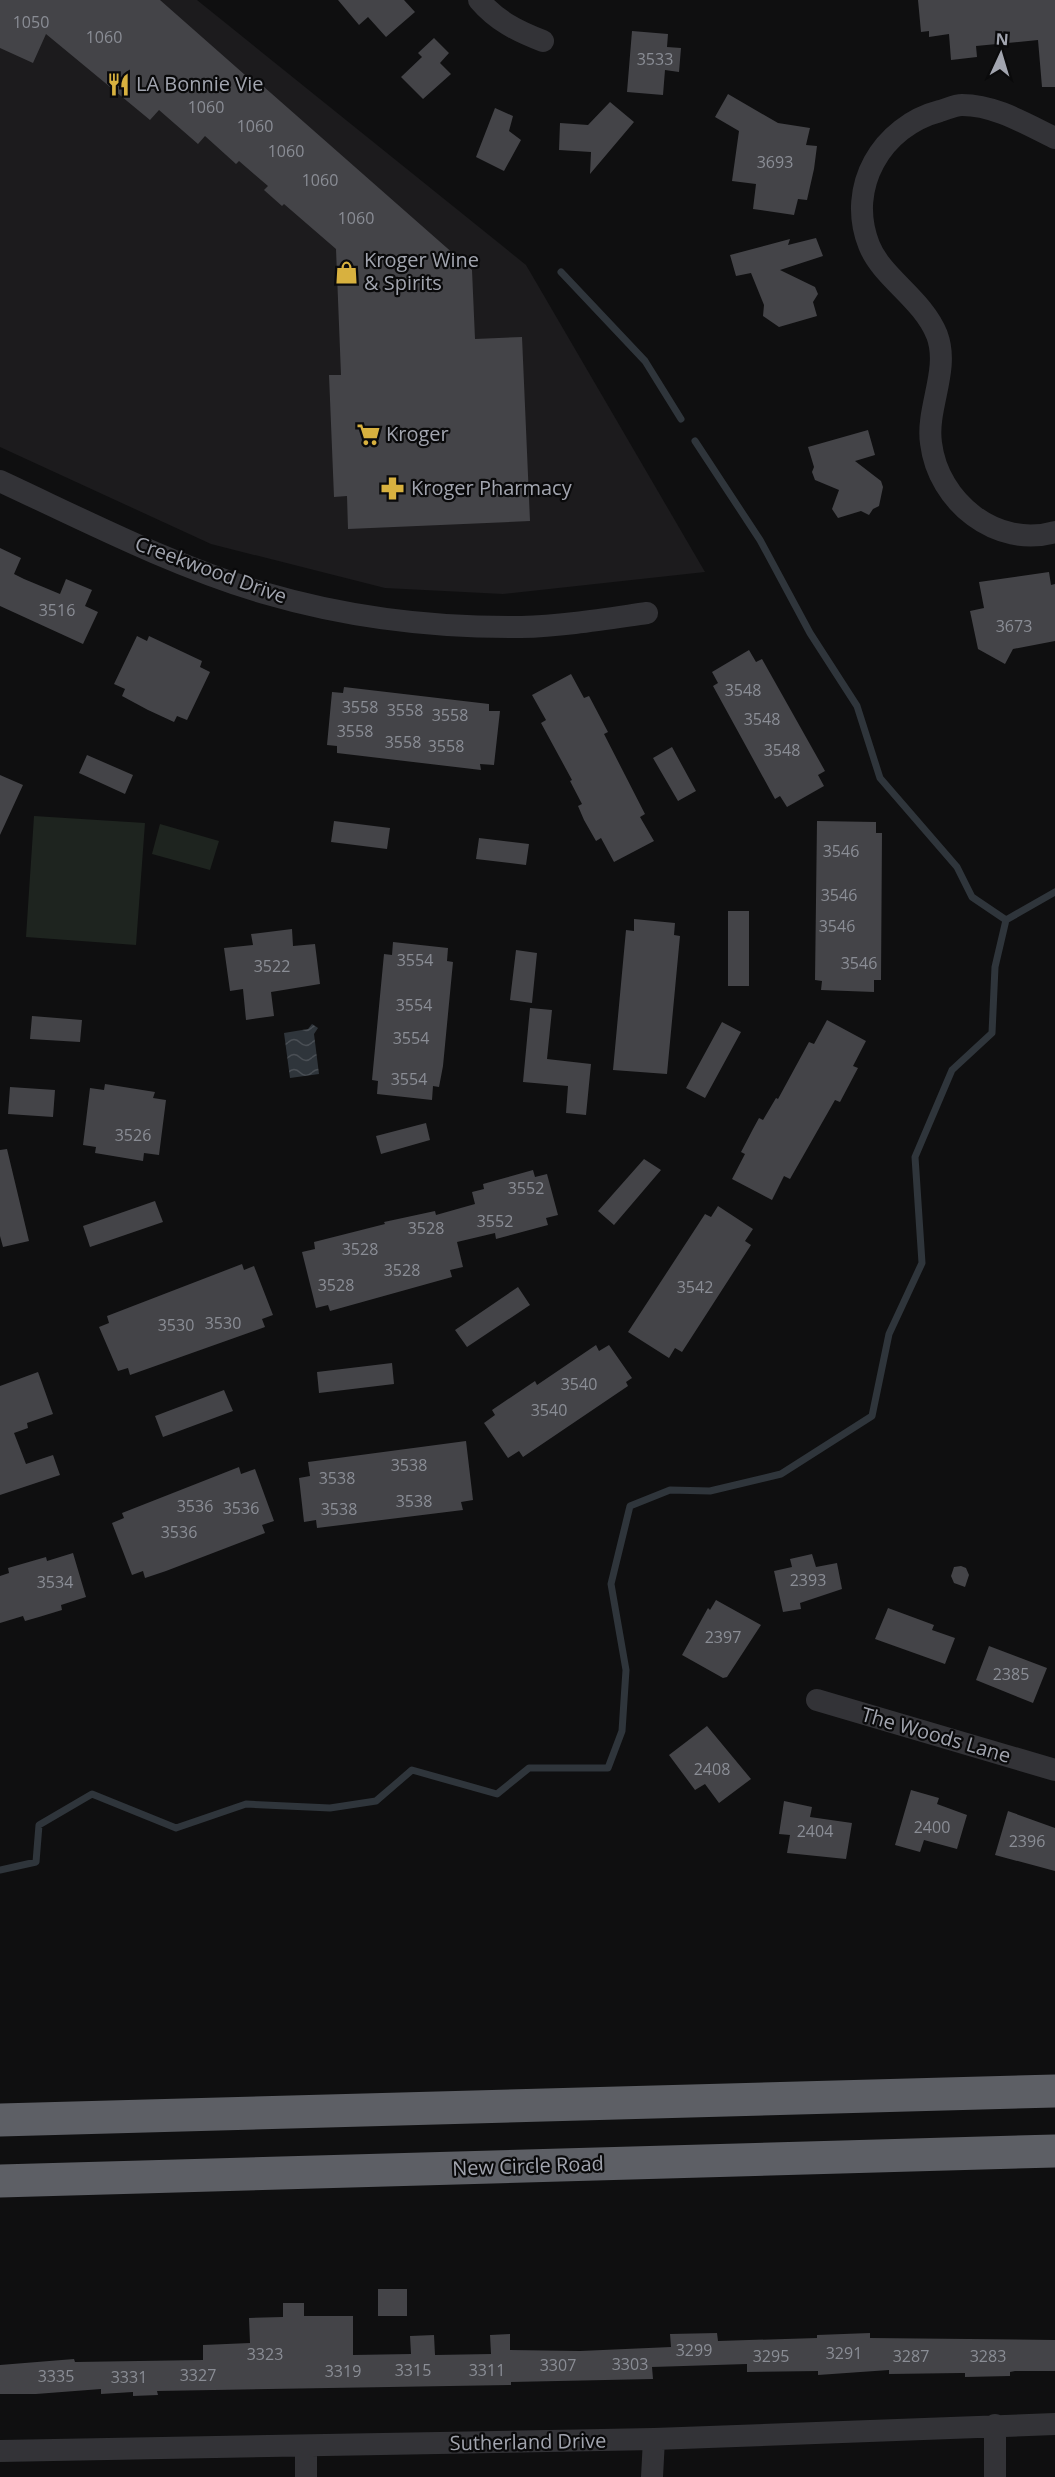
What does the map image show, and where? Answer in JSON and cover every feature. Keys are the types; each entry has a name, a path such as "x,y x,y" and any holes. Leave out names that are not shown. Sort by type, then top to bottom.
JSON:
{"highway":[{"path":"0,2120 1055,2091"},
{"name":"New Circle Road","path":"0,2181 1055,2151"}],"street":[{"path":"479,0 492,14 515,30 543,41"},
{"path":"1055,138 990,108 960,105 926,114 903,127 888,140 871,164 862,195 869,246 930,319 938,339 941,358 931,443 946,486 962,507 982,523 1010,533 1045,535 1055,532"},
{"name":"Creekwood Drive","path":"0,481 136,544 208,573 303,603 377,617 450,625 522,627 647,613"},
{"name":"The Woods Lane","path":"817,1700 1055,1770"},
{"name":"Sutherland Drive","path":"0,2451 654,2439 1055,2424"},
{"path":"995,2426 995,2477"},
{"path":"652,2477 654,2439"},
{"path":"306,2447 306,2477"}],"shaded area":[{"path":"0,0 197,0 526,265 705,572 503,594 385,588 211,544 0,447"},
{"path":"34,816 145,823 136,945 26,937"},
{"path":"160,824 219,841 210,870 152,854"}],"water":[{"path":"312,1024 318,1028 314,1034 319,1074 290,1078 284,1033 308,1029"}],"building":[{"path":"0,0 160,0 253,82 255,79 472,270 475,339 522,337 530,521 348,529 347,496 334,497 329,375 341,375 336,249 284,204 282,206 264,190 268,186 239,161 236,164 205,136 198,144 159,110 150,120 46,34 33,63 0,48"},
{"path":"338,0 404,0 415,12 386,37 368,17 359,25"},
{"path":"918,0 1055,0 1055,87 1042,87 1038,40 976,46 977,57 951,60 949,34 929,37 929,31 921,32"},
{"path":"632,31 668,34 667,47 681,48 679,72 665,70 663,95 627,92"},
{"path":"434,38 449,53 440,63 451,74 423,99 401,77 422,57 418,53"},
{"path":"728,94 778,123 810,128 806,145 817,146 814,169 807,200 798,199 794,215 753,209 756,184 732,181 739,131 715,117"},
{"path":"610,102 634,122 590,174 591,152 559,150 560,123 588,125"},
{"path":"495,108 513,116 509,131 521,140 504,171 476,157"},
{"path":"816,238 823,256 780,270 815,287 818,294 813,302 817,316 779,327 763,316 764,305 751,273 736,276 730,255 790,239 788,245"},
{"path":"868,430 875,455 855,461 881,481 883,487 879,506 869,515 861,511 838,518 832,509 839,490 815,480 808,447"},
{"path":"0,548 21,558 14,574 24,579 60,594 66,579 92,590 85,606 98,612 83,644 0,606"},
{"path":"1049,572 1051,585 1055,584 1055,641 1013,649 1005,664 978,649 970,611 984,608 979,582"},
{"path":"137,636 147,641 149,636 202,661 200,667 210,672 187,720 177,716 174,722 148,710 122,696 125,689 114,684"},
{"path":"749,650 756,662 762,659 825,771 818,775 824,786 787,807 780,796 775,799 713,686 718,683 712,672"},
{"path":"571,674 584,698 589,696 608,732 604,734 645,814 640,817 654,841 614,862 601,838 596,841 584,820 578,806 582,804 570,781 572,780 541,723 546,720 532,695"},
{"path":"344,687 489,704 489,711 500,711 494,765 480,764 481,770 337,753 337,746 327,745 332,692 343,693"},
{"path":"672,747 696,791 678,801 653,758"},
{"path":"87,755 133,775 125,794 79,773"},
{"path":"0,775 23,785 0,835"},
{"path":"334,821 390,828 387,849 331,842"},
{"path":"817,821 876,822 876,833 882,833 881,980 874,980 874,992 821,990 822,981 815,980"},
{"path":"479,838 529,844 526,865 476,859"},
{"path":"728,911 749,911 749,986 728,986"},
{"path":"634,919 675,923 674,935 680,936 667,1074 613,1070 626,930 634,931"},
{"path":"292,929 293,946 315,944 320,984 271,992 274,1016 246,1020 243,989 230,991 224,948 253,945 251,934"},
{"path":"393,942 448,948 447,961 453,962 443,1066 439,1087 433,1086 432,1100 377,1094 378,1081 372,1080 384,954 392,955"},
{"path":"516,950 537,953 532,1003 510,1000"},
{"path":"530,1008 552,1010 547,1059 591,1064 586,1115 566,1113 568,1086 523,1082"},
{"path":"32,1016 82,1020 80,1042 30,1039"},
{"path":"827,1020 866,1041 853,1066 858,1068 840,1102 835,1100 790,1179 784,1176 772,1200 732,1179 745,1154 741,1152 759,1118 763,1120 776,1098 778,1099 809,1042 814,1044"},
{"path":"722,1022 741,1032 705,1098 686,1088"},
{"path":"105,1084 155,1092 153,1098 166,1100 159,1155 144,1153 143,1161 95,1153 96,1147 83,1145 90,1088 104,1090"},
{"path":"10,1087 55,1090 53,1117 8,1114"},
{"path":"426,1123 430,1140 381,1154 376,1136"},
{"path":"7,1149 29,1241 3,1247 0,1236 0,1150"},
{"path":"644,1159 661,1170 614,1225 598,1211"},
{"path":"533,1170 535,1177 547,1174 558,1215 546,1218 548,1225 496,1239 495,1233 457,1242 463,1267 450,1270 452,1277 330,1311 328,1305 316,1308 302,1252 315,1249 314,1242 385,1224 384,1222 435,1211 436,1215 475,1204 472,1192 484,1189 483,1184"},
{"path":"155,1201 163,1222 90,1247 83,1226"},
{"path":"718,1206 753,1229 745,1241 751,1245 682,1352 675,1348 669,1358 628,1332 705,1214 711,1217"},
{"path":"242,1264 244,1270 254,1266 273,1315 262,1319 265,1327 130,1375 128,1368 118,1371 99,1327 109,1323 107,1316"},
{"path":"518,1287 530,1305 467,1347 455,1330"},
{"path":"596,1345 599,1351 609,1345 632,1378 626,1382 628,1386 523,1457 519,1451 508,1458 484,1423 495,1415 492,1410 535,1381 537,1385"},
{"path":"392,1363 394,1384 319,1393 317,1372"},
{"path":"38,1372 53,1414 27,1423 28,1428 14,1433 26,1464 53,1455 60,1475 0,1495 0,1386"},
{"path":"224,1390 233,1411 163,1437 155,1416"},
{"path":"466,1441 473,1500 461,1502 463,1510 317,1528 316,1520 304,1522 299,1478 310,1476 308,1462"},
{"path":"239,1467 241,1474 255,1469 274,1521 262,1525 265,1533 145,1578 143,1571 132,1575 112,1523 124,1518 122,1513"},
{"path":"73,1553 86,1597 61,1605 62,1610 39,1617 25,1621 23,1616 0,1623 0,1576 9,1573 8,1568 46,1557 47,1561"},
{"path":"812,1554 816,1567 837,1563 842,1589 800,1603 801,1609 783,1612 774,1571 792,1567 790,1559"},
{"path":"954,1567 966,1568 969,1575 965,1587 954,1583 951,1576"},
{"path":"716,1600 761,1625 727,1677 723,1678 682,1655 708,1608 710,1610"},
{"path":"888,1608 934,1625 932,1630 955,1638 945,1664 875,1639"},
{"path":"989,1646 1047,1668 1033,1703 976,1680"},
{"path":"707,1726 751,1779 719,1803 705,1784 695,1790 669,1755"},
{"path":"911,1790 939,1798 937,1804 967,1815 957,1849 924,1840 920,1852 895,1845"},
{"path":"784,1801 812,1807 810,1817 852,1823 846,1859 787,1853 790,1835 779,1834"},
{"path":"1008,1811 1055,1828 1055,1871 995,1855"},
{"path":"378,2289 407,2289 407,2316 378,2316"},
{"path":"283,2303 304,2303 304,2316 353,2316 353,2355 411,2354 410,2336 434,2335 435,2355 491,2354 490,2335 510,2334 510,2350 580,2351 671,2347 670,2334 717,2333 718,2341 817,2338 817,2335 870,2333 870,2338 1055,2340 1055,2371 1015,2371 1010,2372 1010,2376 965,2377 965,2373 889,2374 889,2370 818,2375 818,2371 747,2372 747,2364 652,2367 653,2379 511,2382 511,2385 157,2391 158,2395 133,2396 133,2392 101,2394 101,2389 0,2394 0,2365 74,2359 75,2362 203,2360 203,2345 250,2343 249,2318 283,2317"}],"waterway":[{"path":"561,272 645,361 681,419"},
{"path":"695,441 760,540 810,633 857,706 880,778 957,867 972,897 1006,920"},
{"path":"0,1870 36,1862 39,1825 92,1794 176,1828 246,1804 330,1808 376,1801 412,1770 497,1794 529,1768 608,1768 622,1731 626,1670 611,1584 630,1506 670,1490 710,1491 781,1474 872,1416 889,1334 922,1263 915,1157 952,1070 992,1033 995,967 1006,920 1055,892"}],"place":[{"name":"LA Bonnie Vie","path":"118,84"},
{"name":"Kroger Wine & Spirits","path":"346,272"},
{"name":"Kroger","path":"368,434"},
{"name":"Kroger Pharmacy","path":"393,488"}]}
